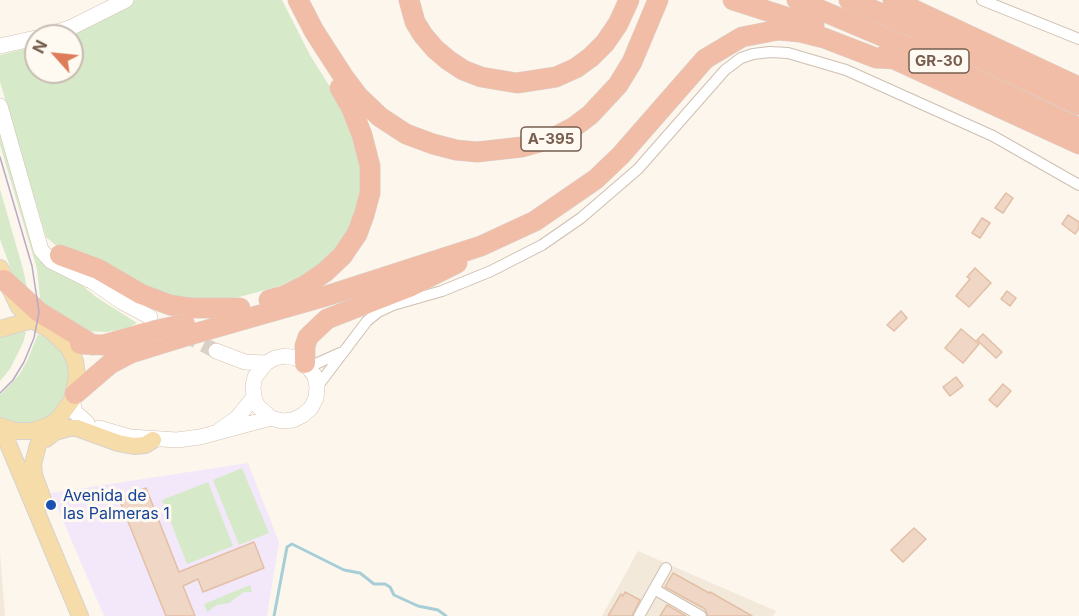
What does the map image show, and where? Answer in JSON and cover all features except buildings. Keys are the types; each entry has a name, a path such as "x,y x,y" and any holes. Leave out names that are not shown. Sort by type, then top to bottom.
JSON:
{"highway":[{"path":"74,397 111,364 131,353 173,340 193,328 240,308 284,296 306,285 342,256 357,234 370,193 370,166 363,135 351,107 320,50 314,31 298,0"},
{"path":"409,0 415,22 423,35 447,60 481,77 518,83 556,77 576,68 591,57 605,43 618,24 629,0"},
{"name":"A-395","path":"314,31 357,96 380,117 406,134 456,150 496,151 551,139 574,127 590,115 618,85 632,62 658,0"},
{"path":"733,0 813,25 896,59 1079,144"},
{"name":"GR-30","path":"797,0 915,50 1079,128"},
{"name":"GR-30","path":"849,0 941,40 1079,105"},
{"path":"893,0 1079,87"},
{"path":"916,0 936,11 961,31"},
{"path":"61,339 93,345 120,341 152,324 193,328 323,297 481,246 535,221 596,178 621,155 705,60 742,37 778,30 800,32 824,38 876,58 896,59"},
{"path":"307,365 305,346 308,337 327,319 445,271 481,246"},
{"path":"60,255 98,268 141,294 170,305 190,308 240,308"},
{"path":"2,274 39,312 93,345"}],"main road":[{"path":"2,274 19,307 32,320 61,339 68,346 75,361 77,376 74,397 38,445 33,464 38,489 92,616"},
{"path":"0,329 32,320"},
{"path":"0,426 16,431 32,431 53,422"},
{"path":"0,426 80,616"},
{"path":"38,445 55,432 69,428 77,428 118,443 134,446 145,445 153,440"}],"street":[{"path":"77,24 111,5 126,0"},
{"path":"982,0 1079,39"},
{"path":"0,46 24,41"},
{"path":"317,387 367,321 378,312 393,305 442,291 491,271 542,245 581,218 638,169 725,70 741,58 753,54 788,53 846,70 993,136 1079,185"},
{"path":"0,106 41,250 46,257 59,266 89,280"},
{"path":"37,233 47,247 60,255 64,261 152,324"},
{"path":"307,365 336,356 348,347"},
{"path":"220,430 237,418 253,392 255,377 266,363 275,358 285,356 296,358 307,365 315,376 316,398 311,408 293,420 282,421 271,418 257,405 253,392 240,370 216,351 245,362 266,363"},
{"path":"74,397 75,412 87,423 106,431 153,440 177,440 200,436 271,418"},
{"path":"53,422 87,423"},
{"path":"639,616 666,568"},
{"path":"654,589 702,616"}],"shaded area":[{"path":"248,463 279,542 267,616 104,616 51,493"},
{"path":"638,551 776,611 773,616 602,616"},
{"path":"0,552 5,616 0,616"}],"green space":[{"path":"135,0 282,0 310,55 350,119 363,170 360,198 352,224 332,252 312,271 280,286 228,300 167,298 60,249 46,237 0,82 0,55 24,49 24,84 84,84 84,29"},
{"path":"0,128 34,245 96,297 137,323 127,328 107,332 84,331 41,308 37,269 0,145"},
{"path":"0,189 28,292 13,275 0,239"},
{"path":"26,332 23,343 10,369 0,381 0,338"},
{"path":"38,334 46,337 66,359 70,381 67,393 55,411 46,418 27,424 8,421 0,417 0,395 19,375"},
{"path":"242,468 269,533 239,545 213,480"},
{"path":"208,482 233,546 187,564 162,500"},
{"path":"250,585 252,592 244,592 229,603 217,605 207,612 204,604"}],"waterway":[{"path":"274,616 287,547 292,544 344,570 360,573 374,584 385,584 390,587 394,595 418,606 438,610 446,616"}],"tunnel":[{"path":"183,334 216,351"}],"tram line":[{"path":"0,157 32,266 39,312 34,338 24,362 13,380 0,393"}],"place":[{"name":"Avenida de las Palmeras 1","path":"51,505"}]}
